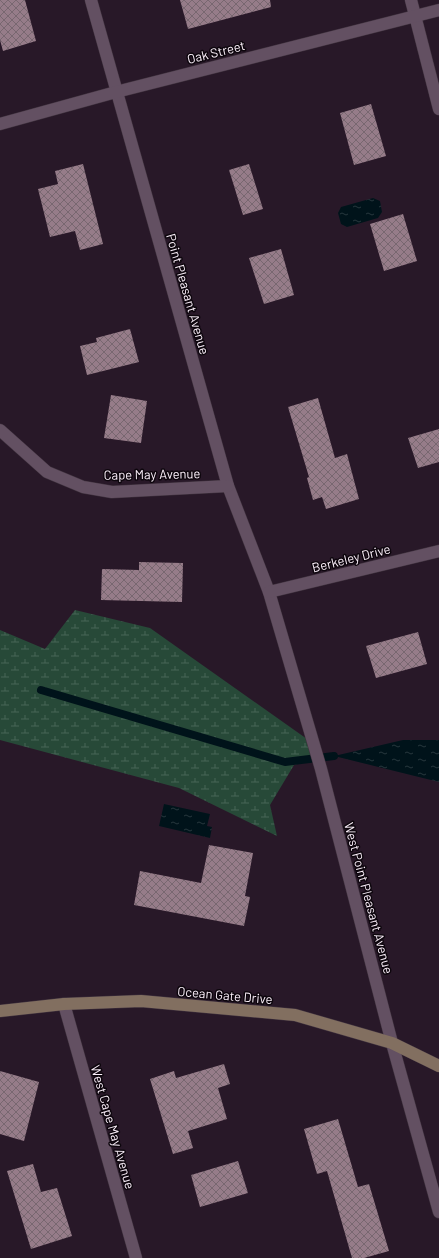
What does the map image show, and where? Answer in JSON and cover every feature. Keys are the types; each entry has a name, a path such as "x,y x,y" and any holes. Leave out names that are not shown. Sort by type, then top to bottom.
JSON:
{"main road":[{"name":"Ocean Gate Drive","path":"0,1011 64,1004 141,1001 295,1015 392,1043 439,1066"}],"street":[{"name":"Point Pleasant Avenue","path":"90,0 228,486 269,592"},
{"path":"411,0 439,109"},
{"name":"Oak Street","path":"0,124 116,92 439,10"},
{"name":"Cape May Avenue","path":"0,430 47,472 84,487 112,492 228,486"},
{"name":"Berkeley Drive","path":"269,592 439,551"},
{"name":"West Point Pleasant Avenue","path":"269,592 321,769 392,1043 439,1212"},
{"name":"West Cape May Avenue","path":"64,1004 136,1258"}],"green space":[{"path":"75,610 150,628 307,739 312,760 294,765 270,805 277,836 179,788 0,740 0,630 45,649"}],"water":[{"path":"373,198 380,201 382,212 378,218 347,227 341,224 338,213 341,207"},
{"path":"403,740 439,740 439,782 334,756"},
{"path":"164,804 210,814 207,826 212,827 210,838 159,826"}],"building":[{"path":"0,0 25,0 36,41 3,51 0,40"},
{"path":"180,0 270,0 271,7 188,29"},
{"path":"371,104 386,156 354,165 340,113"},
{"path":"83,164 103,244 80,250 75,231 50,237 38,189 58,184 55,171"},
{"path":"249,164 263,209 243,215 229,170"},
{"path":"403,214 417,261 384,271 370,224"},
{"path":"281,249 294,295 264,304 249,258"},
{"path":"130,329 139,362 87,375 80,346 97,342 96,338"},
{"path":"111,395 147,401 141,443 104,438"},
{"path":"318,398 335,458 347,454 359,499 326,509 322,497 313,500 307,478 309,477 288,407"},
{"path":"439,429 439,462 418,468 408,438"},
{"path":"139,562 183,563 182,602 101,600 102,569 139,570"},
{"path":"418,632 427,664 376,678 366,646"},
{"path":"209,845 253,853 245,896 250,897 244,926 134,905 140,871 201,883"},
{"path":"224,1064 230,1084 218,1088 227,1119 188,1131 193,1148 173,1154 150,1079 174,1071 176,1078"},
{"path":"0,1071 39,1082 24,1141 0,1134"},
{"path":"338,1119 358,1187 369,1184 389,1251 364,1258 352,1258 327,1171 317,1174 304,1129"},
{"path":"238,1161 248,1193 200,1207 191,1175"},
{"path":"33,1164 41,1192 57,1188 72,1236 31,1249 7,1171"}],"waterway":[{"path":"41,690 285,762 334,756"}]}
